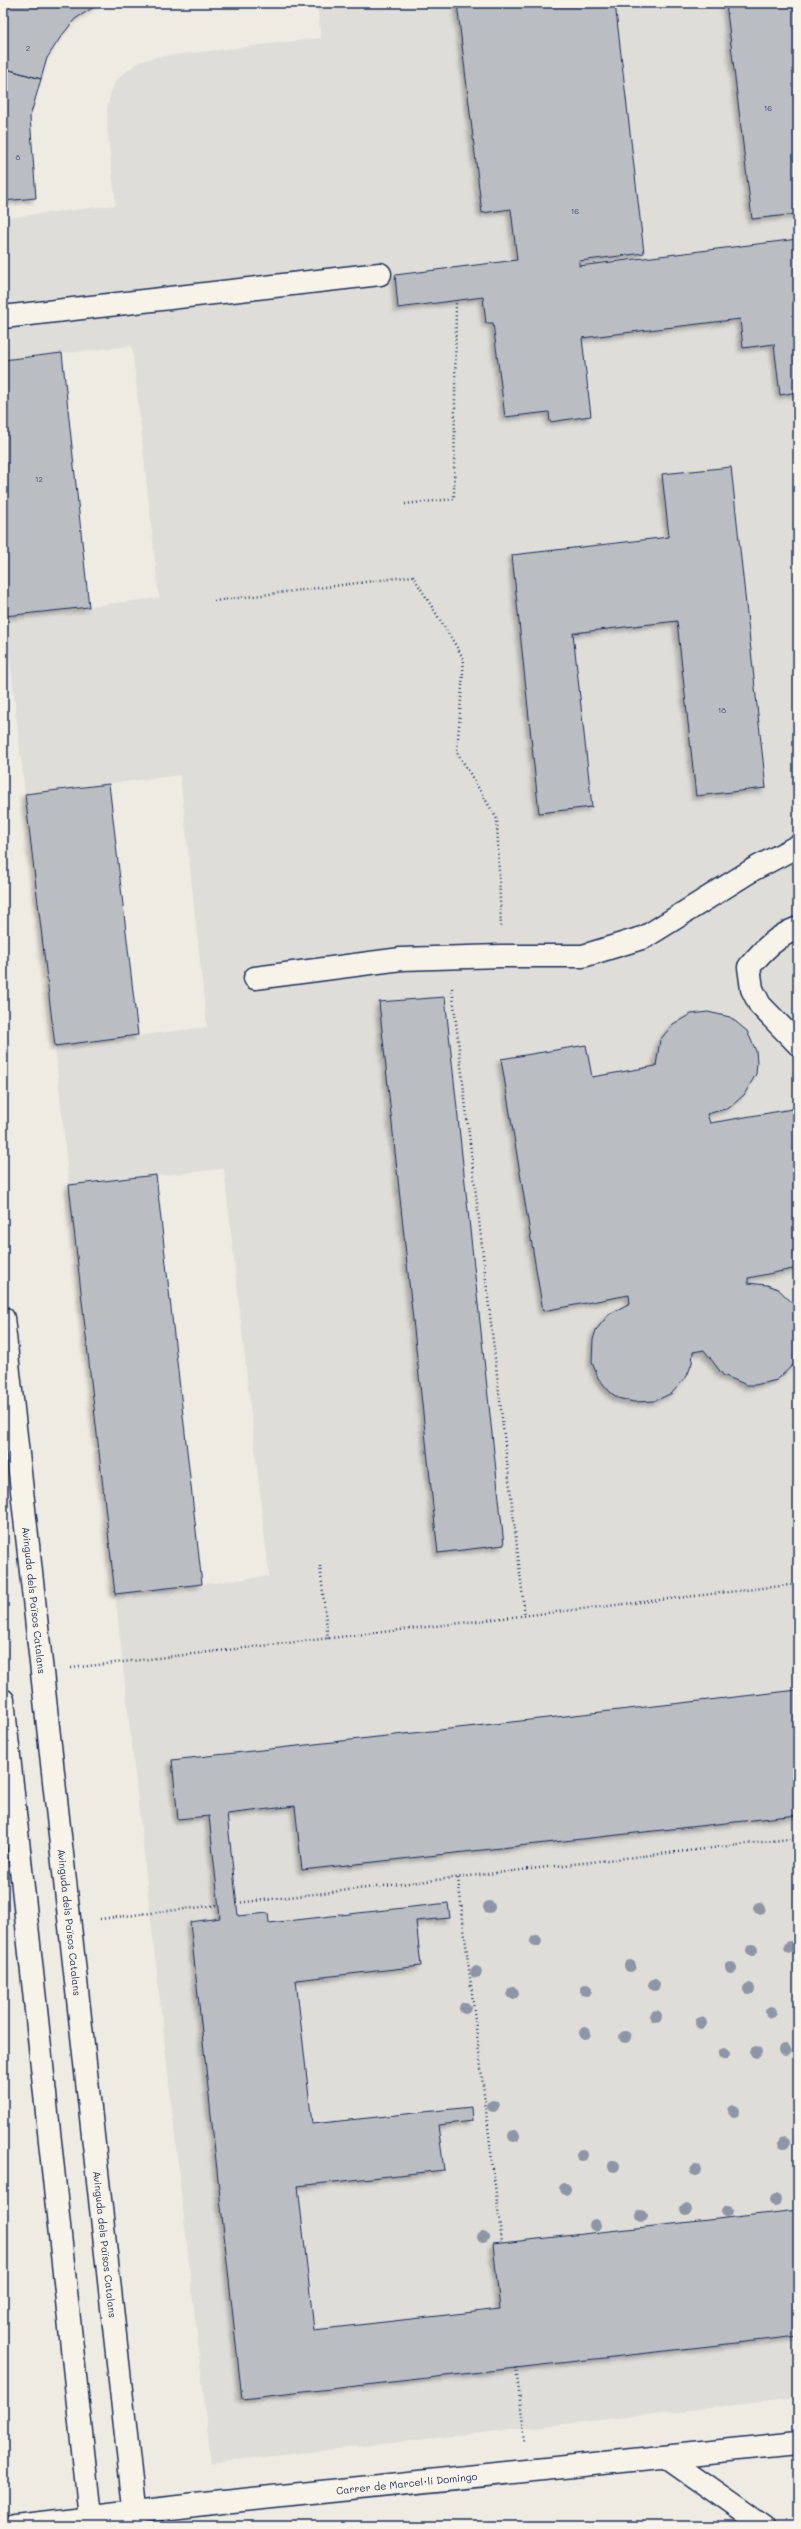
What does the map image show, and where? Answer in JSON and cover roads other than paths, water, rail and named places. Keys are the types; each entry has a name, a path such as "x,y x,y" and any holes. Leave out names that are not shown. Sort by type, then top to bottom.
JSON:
{"street":[{"path":"3,317 380,274"},
{"path":"255,978 401,959 502,956 583,956 645,937 754,869 798,846"},
{"path":"798,928 787,932 765,948 749,967 752,989 760,1005 798,1044"},
{"name":"Avinguda dels Països Catalans","path":"3,1318 135,2519"},
{"path":"3,1700 90,2521"},
{"name":"Carrer de Marcel·lí Domingo","path":"15,2526 135,2519 528,2471 798,2444"},
{"path":"666,2457 764,2526"}]}
